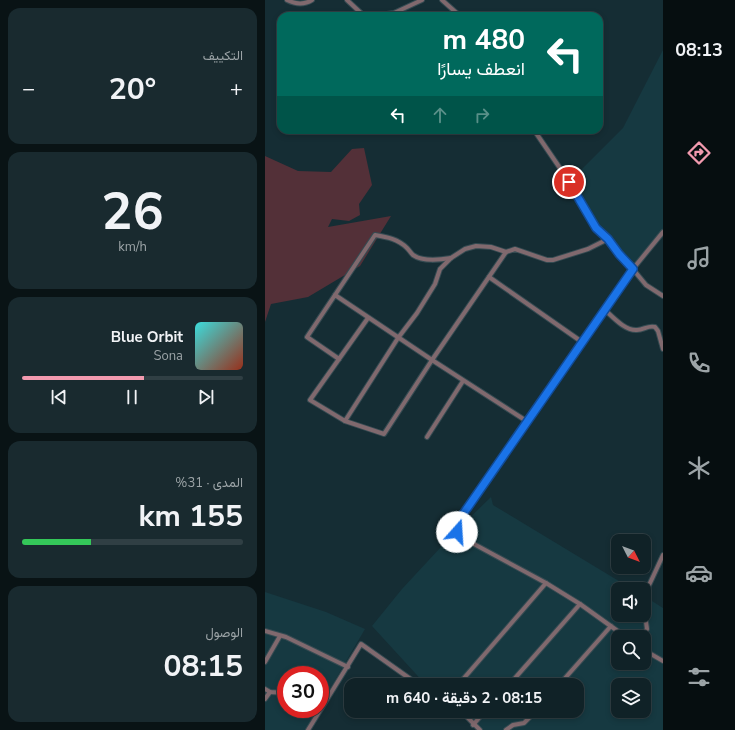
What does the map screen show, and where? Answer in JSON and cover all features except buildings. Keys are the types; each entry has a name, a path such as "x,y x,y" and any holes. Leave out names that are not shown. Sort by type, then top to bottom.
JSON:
{"street":[{"path":"287,0 295,3 308,2 312,0"},
{"path":"347,0 360,12"},
{"path":"396,12 422,0"},
{"path":"442,0 456,12"},
{"path":"538,134 566,177 596,228 608,239 646,285 663,296"},
{"path":"616,630 580,604 546,583 463,538 457,529 459,520 633,269 663,232"},
{"path":"339,359 307,337 375,234 389,237 398,241 413,255 421,258 436,260 451,258"},
{"path":"345,422 398,338 424,302 435,284 440,269 451,258 465,249 476,246 491,247 506,252 515,249 547,260 553,260 593,247 608,239"},
{"path":"368,318 310,400 345,422 384,434 432,360 506,252"},
{"path":"489,277 583,342"},
{"path":"335,296 463,381 528,422"},
{"path":"605,310 629,329 638,330 651,326 655,327 658,331 663,349"},
{"path":"427,438 463,381"},
{"path":"650,582 663,555"},
{"path":"464,678 546,583"},
{"path":"515,678 580,604"},
{"path":"565,678 611,626"},
{"path":"265,631 280,636 348,667"},
{"path":"265,662 280,636"},
{"path":"329,697 361,644 409,678"},
{"path":"651,654 663,661"},
{"path":"265,689 270,692 277,692"},
{"path":"265,699 270,692"},
{"path":"308,730 315,718"},
{"path":"467,718 480,730"},
{"path":"473,725 479,718"},
{"path":"506,730 513,725 524,723 529,718"}],"shaded area":[{"path":"663,50 663,232 633,269 596,228 569,182 623,128"},
{"path":"364,148 372,185 359,204 360,215 349,221 332,219 328,227 391,216 360,266 308,297 271,304 265,322 265,156 298,171 331,172 352,149"},
{"path":"491,497 493,505 620,582 611,582 611,622 651,622 651,600 663,608 663,730 479,730 464,718 584,718 584,678 420,678 372,626 402,589 453,534"},
{"path":"265,592 326,612 365,629 329,691 329,666 277,666 277,718 313,718 306,730 265,730"}],"route":[{"path":"457,532 457,523 459,520 633,269 608,239 596,228 569,182"}]}
